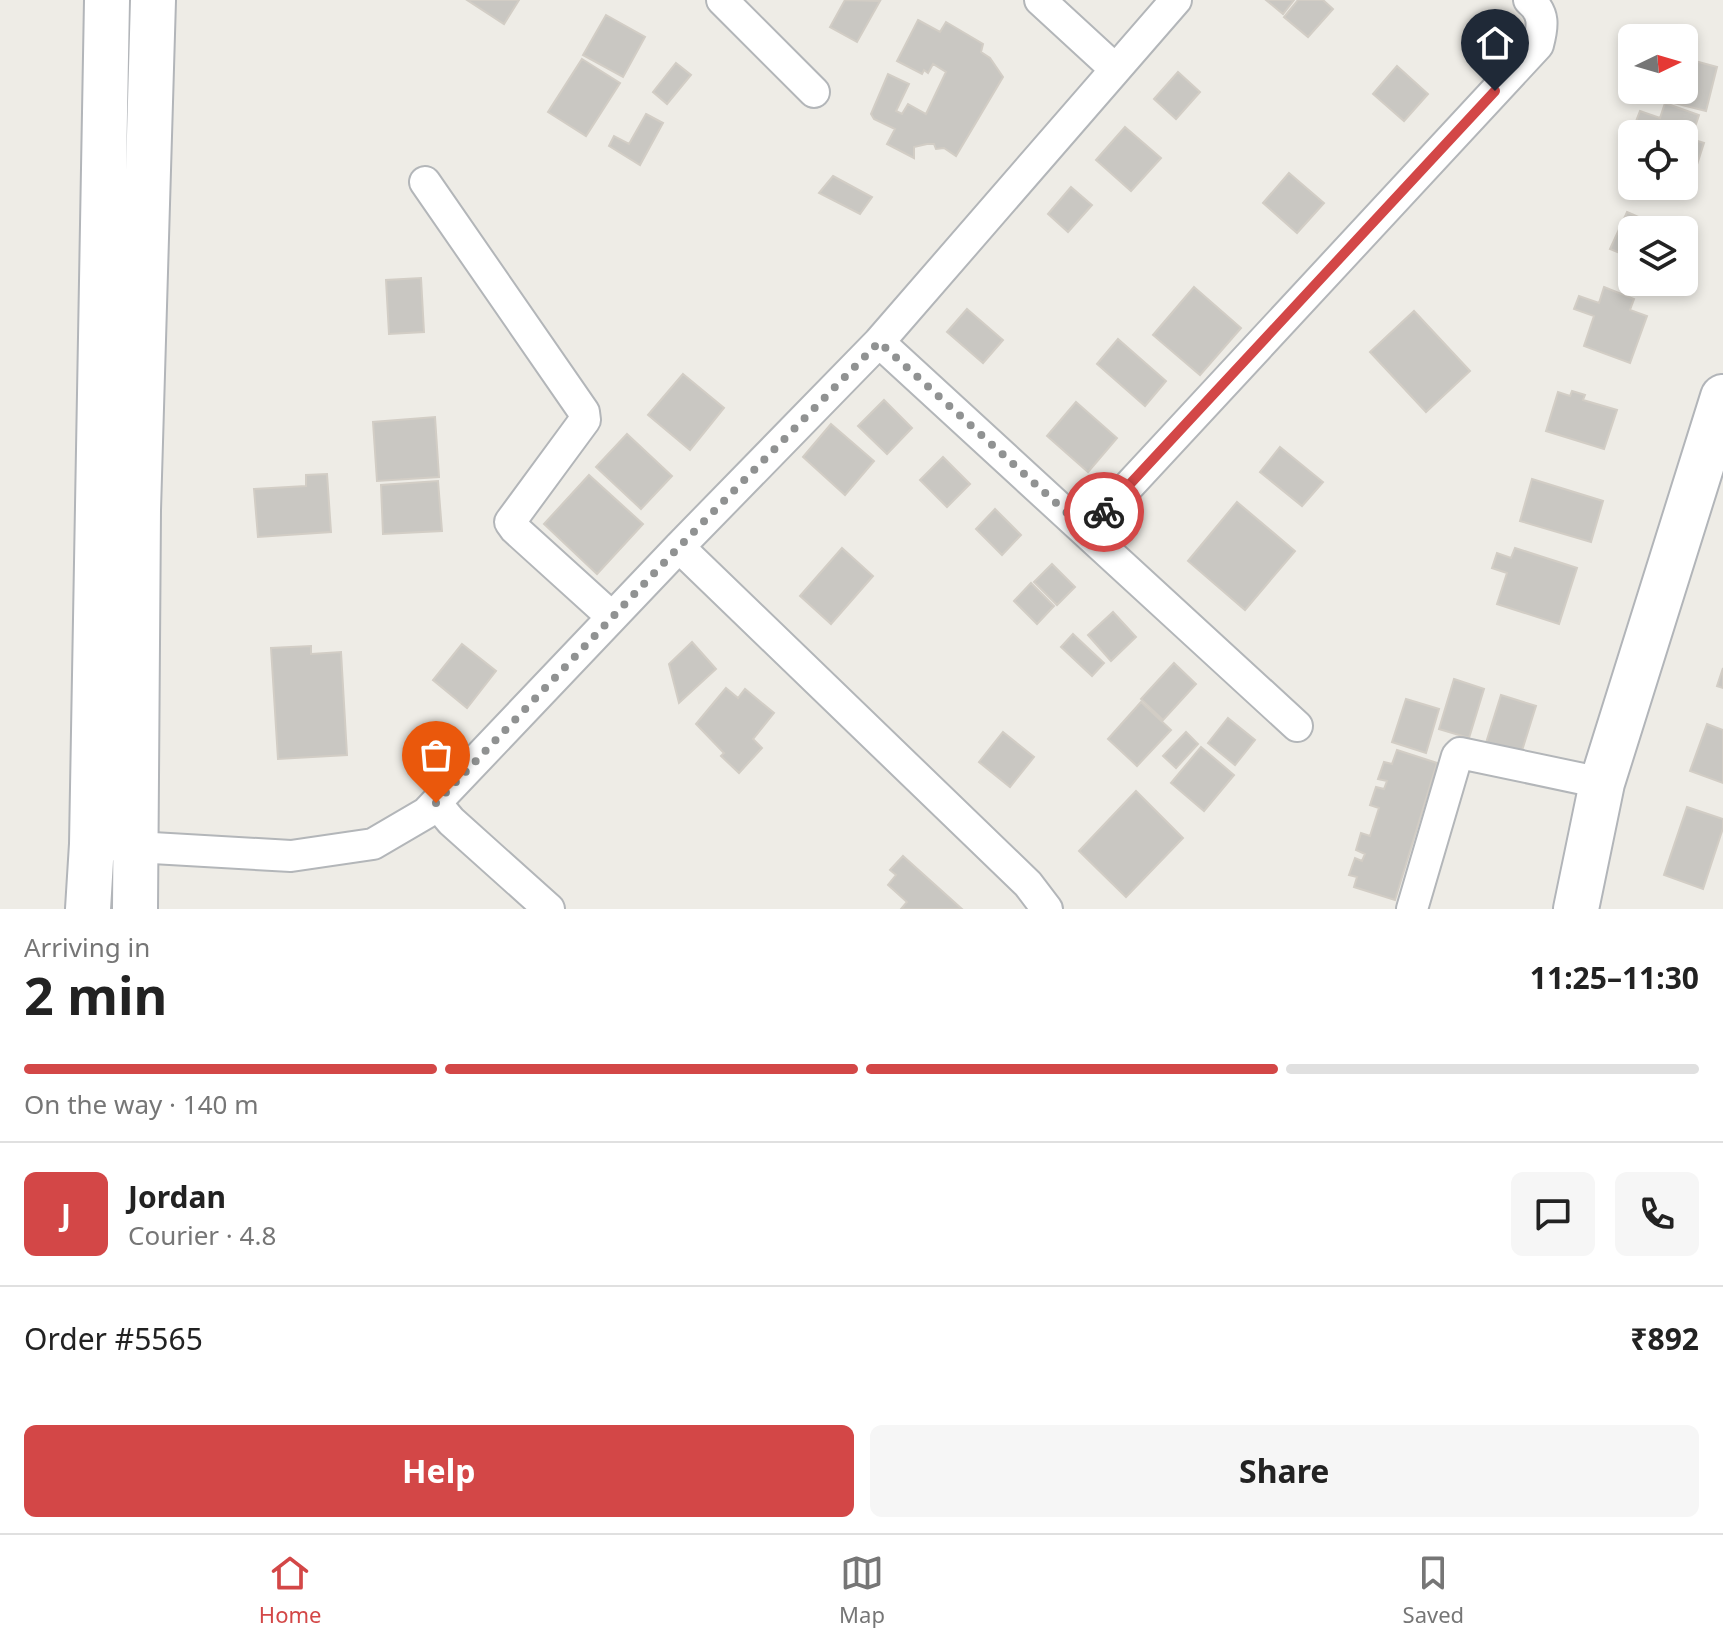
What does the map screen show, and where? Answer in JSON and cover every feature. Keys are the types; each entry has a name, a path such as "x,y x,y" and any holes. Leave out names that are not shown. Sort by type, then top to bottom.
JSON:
{"main road":[{"path":"88,909 92,844 107,0"},
{"path":"135,909 139,462 153,0"},
{"path":"1576,909 1602,783 1723,397"}],"street":[{"path":"722,0 814,92"},
{"path":"1040,0 1115,69"},
{"path":"92,844 291,856 373,844 426,813 879,342 1176,0"},
{"path":"1087,531 1538,45 1543,25 1538,8 1529,0"},
{"path":"425,182 584,412 585,420 510,522 561,573 612,617"},
{"path":"879,342 1297,726"},
{"path":"679,547 1028,884 1047,909"},
{"path":"1412,909 1460,753 1602,783"},
{"path":"436,803 451,821 549,909"}],"building":[{"path":"467,0 519,0 504,24"},
{"path":"845,0 880,1 857,42 830,27"},
{"path":"1266,0 1294,0 1283,14"},
{"path":"1298,0 1323,0 1333,9 1308,37 1284,17"},
{"path":"606,15 645,37 623,77 583,55"},
{"path":"918,20 940,32 946,22 983,44 981,52 990,58 1003,77 956,156 944,148 936,149 934,144 927,144 914,147 914,158 887,144 895,129 874,119 871,114 888,74 909,84 896,111 902,114 908,104 926,114 946,72 933,64 928,73 924,70 922,74 897,61"},
{"path":"582,59 620,83 586,136 548,112"},
{"path":"1698,62 1717,67 1706,111 1678,104 1698,104"},
{"path":"676,63 691,75 667,104 653,92"},
{"path":"1397,66 1428,94 1404,121 1373,94"},
{"path":"1178,72 1200,92 1176,119 1154,99"},
{"path":"1665,104 1699,115 1697,120 1637,120 1640,111 1660,118"},
{"path":"646,114 663,123 640,165 609,146 614,136 629,144"},
{"path":"1125,127 1161,158 1131,191 1096,160"},
{"path":"1698,141 1704,143 1698,162"},
{"path":"1289,173 1324,203 1297,233 1263,203"},
{"path":"833,176 872,197 860,214 819,193"},
{"path":"1071,187 1092,205 1068,232 1048,214"},
{"path":"1618,232 1618,252 1610,249"},
{"path":"421,278 424,332 389,334 386,280"},
{"path":"1194,287 1241,328 1200,375 1153,335"},
{"path":"1604,287 1618,293 1618,296 1634,299 1630,310 1647,316 1630,363 1584,346 1594,316 1574,309 1579,296 1599,303"},
{"path":"967,309 1003,340 983,363 947,332"},
{"path":"1414,311 1470,371 1426,412 1370,352"},
{"path":"1118,339 1166,381 1145,406 1097,364"},
{"path":"683,374 724,408 690,450 648,415"},
{"path":"1572,391 1585,395 1583,400 1617,410 1604,449 1546,431 1558,392 1570,396"},
{"path":"884,400 912,428 887,454 858,426"},
{"path":"1076,402 1117,438 1088,472 1047,436"},
{"path":"435,417 439,477 377,481 373,422"},
{"path":"831,424 874,461 845,495 803,457"},
{"path":"627,434 672,476 641,509 596,467"},
{"path":"1280,447 1323,482 1302,506 1260,472"},
{"path":"943,457 970,484 947,507 920,480"},
{"path":"327,474 331,532 258,537 254,489 306,486 306,475"},
{"path":"589,475 643,524 597,574 544,524"},
{"path":"1532,479 1603,501 1591,542 1520,521"},
{"path":"438,481 442,531 383,534 381,485"},
{"path":"1237,502 1295,551 1245,610 1188,561"},
{"path":"995,509 1021,535 1002,555 976,529"},
{"path":"842,548 873,576 831,624 800,596"},
{"path":"1515,548 1577,568 1559,624 1497,604 1507,573 1492,568 1497,553 1511,558"},
{"path":"1052,564 1075,587 1057,605 1034,582"},
{"path":"1031,583 1054,606 1037,624 1014,601"},
{"path":"1113,612 1136,637 1111,661 1088,635"},
{"path":"1073,634 1104,663 1092,676 1061,647"},
{"path":"692,642 716,669 679,703 669,664"},
{"path":"462,644 496,671 467,708 433,680"},
{"path":"311,646 311,654 341,652 347,755 278,759 271,648"},
{"path":"1174,663 1196,684 1163,720 1141,699"},
{"path":"1723,668 1723,688 1717,686"},
{"path":"1454,679 1484,689 1469,738 1439,729"},
{"path":"726,688 738,698 745,689 774,713 753,739 762,748 739,773 696,724"},
{"path":"1501,695 1536,706 1520,757 1485,746"},
{"path":"1406,699 1439,709 1426,753 1392,742"},
{"path":"1141,702 1171,730 1137,766 1108,739"},
{"path":"1228,718 1255,740 1235,765 1208,743"},
{"path":"1707,724 1723,730 1723,783 1690,771"},
{"path":"1003,732 1034,757 1010,787 979,762"},
{"path":"1186,732 1198,744 1176,768 1163,756"},
{"path":"1201,747 1234,775 1204,811 1171,783"},
{"path":"1397,750 1437,763 1395,900 1354,887 1357,877 1349,875 1355,858 1362,861 1365,854 1356,850 1361,833 1370,836 1379,808 1370,805 1376,787 1384,789 1387,781 1378,779 1384,762 1392,764"},
{"path":"1136,791 1183,838 1126,897 1079,851"},
{"path":"1687,807 1723,819 1723,828 1703,889 1664,875"},
{"path":"903,856 962,909 901,909 907,902 888,885 896,875 890,870"}],"way so far":[{"path":"436,803 879,342 1087,531 1104,512"}],"route":[{"path":"1104,512 1495,91"}]}
